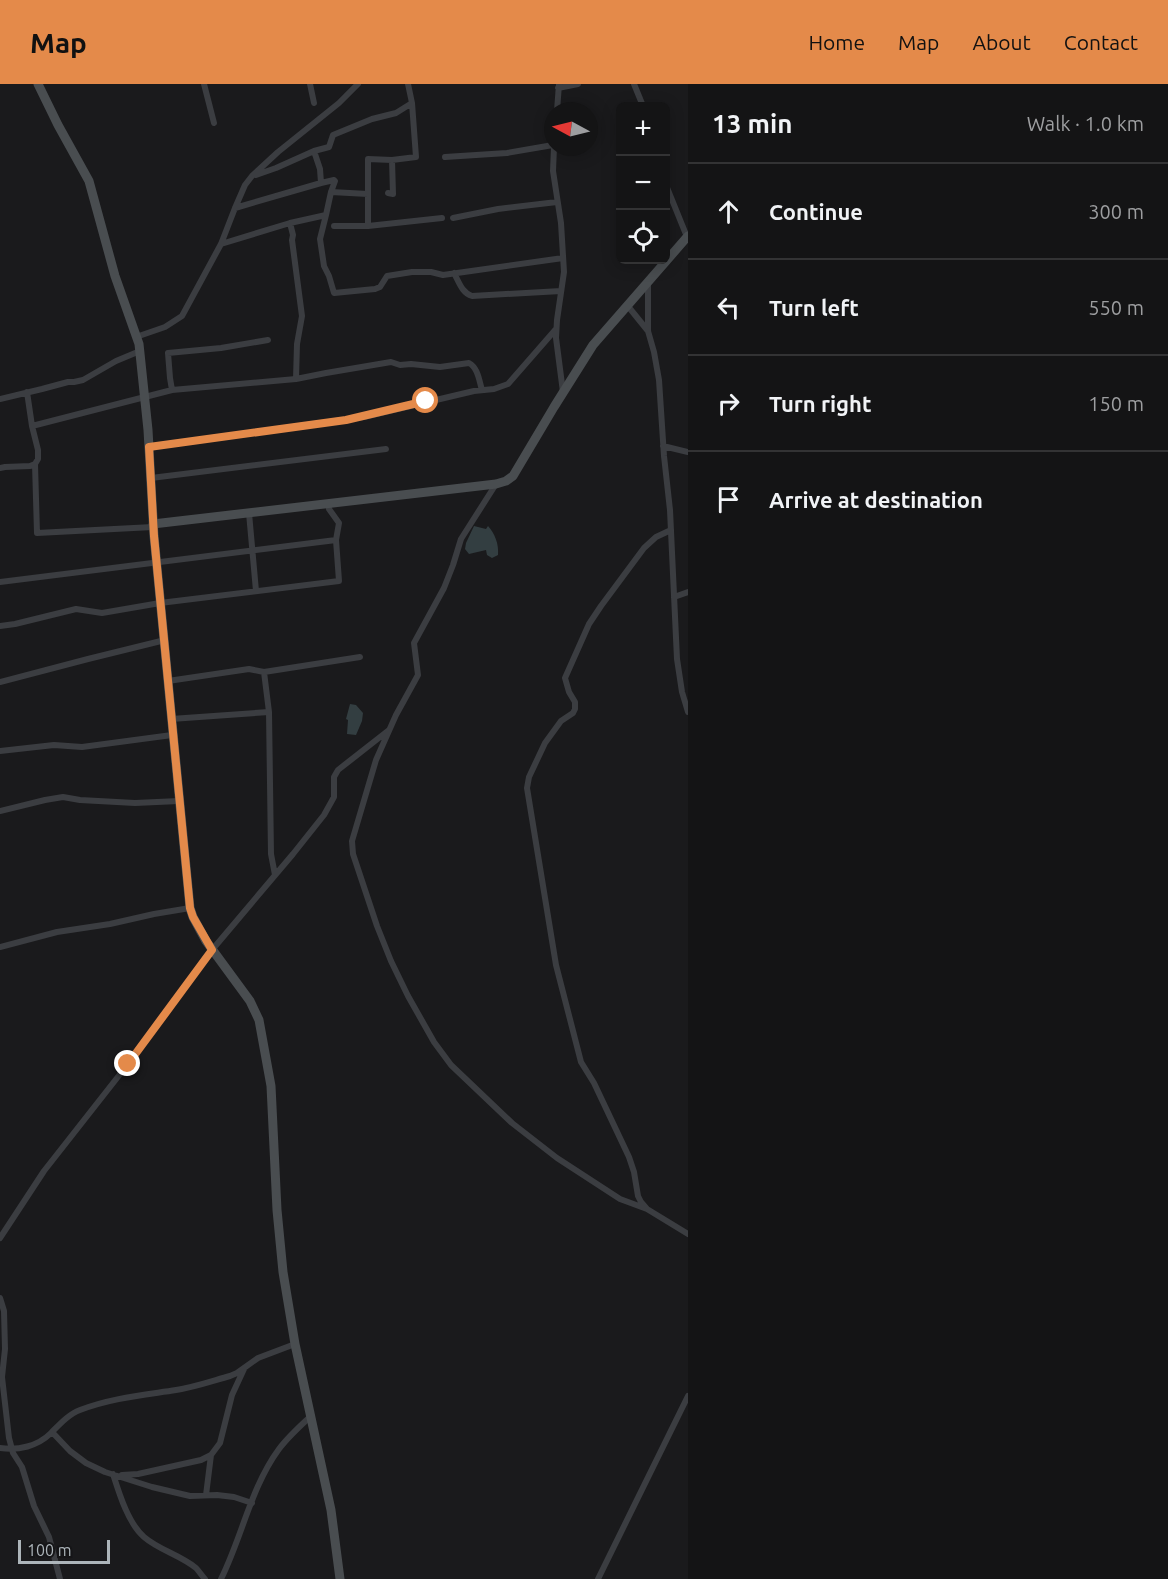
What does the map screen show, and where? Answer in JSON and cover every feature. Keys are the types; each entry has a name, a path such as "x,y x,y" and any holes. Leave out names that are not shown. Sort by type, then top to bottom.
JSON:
{"street":[{"path":"38,84 89,181 115,276 140,351 156,561 190,908 212,950 250,1001 259,1020 271,1093 279,1241 283,1272 295,1344 331,1510 340,1579"},
{"path":"204,84 214,123"},
{"path":"310,84 314,103"},
{"path":"368,226 368,159 392,160 416,157 412,103 408,84"},
{"path":"557,102 558,86 578,84"},
{"path":"634,84 641,102"},
{"path":"136,338 165,327 182,316 221,244 245,185 278,152 339,103 356,85"},
{"path":"252,176 329,147 333,135 366,121 396,113 412,103"},
{"path":"444,157 507,153 544,147"},
{"path":"314,151 320,169 321,183"},
{"path":"552,156 561,223 564,272 555,338 563,392"},
{"path":"388,193 393,194 392,160"},
{"path":"235,208 334,180 320,239 324,266 334,292 375,289 380,287 387,276 412,272 431,272 443,275 563,258"},
{"path":"331,192 369,194"},
{"path":"27,392 38,450 38,459 35,464 38,533 153,525 506,481 513,476 593,345 687,237 670,195"},
{"path":"453,218 498,209 557,202"},
{"path":"221,244 290,223 326,215"},
{"path":"334,226 368,226 442,218"},
{"path":"290,223 302,316 297,344 296,380"},
{"path":"454,273 462,289 472,296 561,291"},
{"path":"648,282 648,331 659,380 671,530 677,659 682,692 688,712"},
{"path":"627,305 648,331"},
{"path":"149,447 346,420 445,397 494,389 508,384 556,329"},
{"path":"172,390 168,353 221,348 268,340"},
{"path":"0,399 84,380 116,361 140,351"},
{"path":"32,426 172,390 258,381 296,380 391,362 400,365 411,364 440,368 469,363 476,370 482,390"},
{"path":"663,446 688,452"},
{"path":"151,478 386,449"},
{"path":"0,468 35,464"},
{"path":"496,483 461,538 444,588 414,643 418,675 396,715 376,760 352,841 353,854 391,961 434,1042 451,1065 512,1123 557,1158 603,1190 647,1209 688,1234"},
{"path":"0,626 76,609 102,613 160,603 339,581 336,540 339,523 328,504"},
{"path":"249,513 256,591"},
{"path":"647,1209 638,1196 634,1172 626,1149 594,1083 581,1062 576,1047 556,965 527,788 529,777 545,743 561,721 575,709 566,678 589,624 644,548 656,537 671,530"},
{"path":"0,582 336,540"},
{"path":"674,597 688,592"},
{"path":"0,682 165,640"},
{"path":"168,681 249,669 264,672 360,657"},
{"path":"264,672 269,712 271,854 275,875"},
{"path":"171,719 269,712"},
{"path":"0,1238 44,1171 128,1064 212,950 313,830 334,798 334,777 338,770 389,730"},
{"path":"0,751 54,745 82,747 172,735"},
{"path":"0,811 63,797 135,803 179,801"},
{"path":"0,947 57,932 190,908"},
{"path":"0,1298 5,1344 2,1369 6,1422 12,1450 22,1467 34,1506 49,1537 60,1579"},
{"path":"0,1448 12,1450 41,1441 78,1410 103,1402 197,1385 237,1373 258,1358 295,1344"},
{"path":"113,1474 138,1474 201,1460 216,1451 232,1395 246,1367"},
{"path":"598,1579 688,1396"},
{"path":"221,1579 271,1461 280,1448 311,1416"},
{"path":"52,1432 70,1451 86,1463 105,1472 190,1496 217,1495 234,1497 252,1503"},
{"path":"206,1496 211,1455"},
{"path":"113,1474 121,1499 132,1522 142,1535 196,1568 205,1579"}],"shaded area":[{"path":"474,526 486,529 488,526 493,532 498,555 492,558 487,555 486,550 469,554 465,549 466,543"},
{"path":"350,704 356,705 363,713 356,735 347,734 348,720 346,719"}],"route":[{"path":"128,1064 212,950 190,908 154,536 149,447 346,420 426,401"}]}
